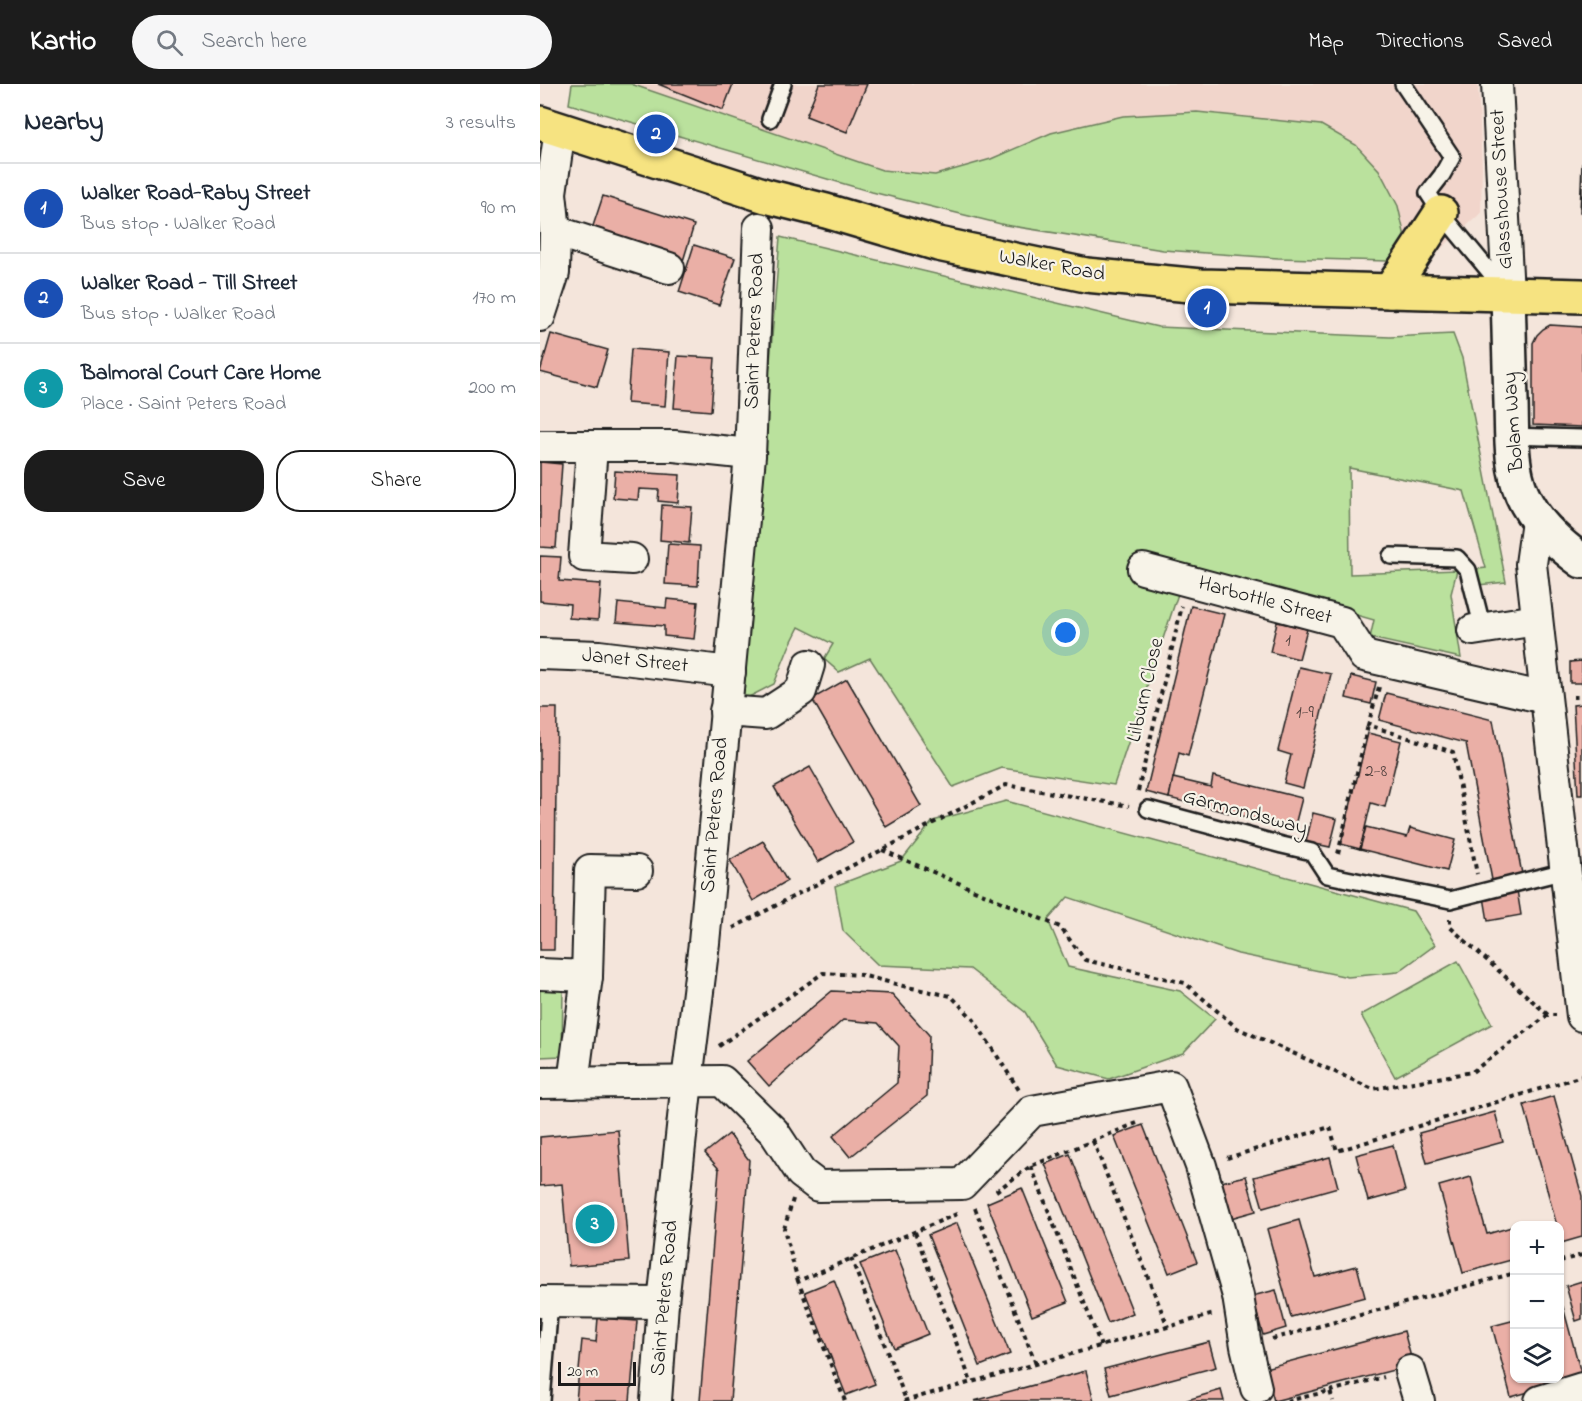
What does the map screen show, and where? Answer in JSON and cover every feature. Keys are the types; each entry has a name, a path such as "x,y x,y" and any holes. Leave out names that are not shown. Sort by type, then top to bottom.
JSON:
{"main road":[{"name":"Walker Road","path":"550,126 766,195 938,244 1086,275 1201,286 1582,296"},
{"path":"1390,291 1434,203"}],"street":[{"name":"Glasshouse Street","path":"1497,84 1508,294"},
{"path":"540,316 555,273 550,126"},
{"name":"Saint Peters Road","path":"656,1401 663,1303 704,943 750,456 759,228"},
{"path":"555,231 669,268"},
{"name":"Bolam Way","path":"1508,294 1512,436 1514,465 1521,493 1537,521 1562,547 1582,561"},
{"path":"540,446 674,446 740,453"},
{"path":"592,447 584,556 632,559"},
{"path":"1537,521 1531,564 1545,698 1571,819 1565,871 1582,1014"},
{"name":"Harbottle Street","path":"1143,569 1342,622 1364,656 1545,698"},
{"path":"1478,629 1537,620"},
{"name":"Janet Street","path":"540,654 599,656 729,672"},
{"path":"725,711 766,714 801,691 809,665"},
{"path":"573,1083 587,976 590,870 637,871"},
{"path":"540,974 587,976"},
{"path":"540,1083 722,1081 774,1132 801,1173 818,1186 962,1184 1032,1111 1171,1086 1201,1166 1238,1296 1256,1388"},
{"path":"545,1302 663,1303"},
{"path":"1410,1371 1419,1401"},
{"path":"1540,1401 1582,1388"}],"lane":[{"path":"770,119 783,84"},
{"path":"1403,84 1452,158 1442,175 1434,203 1508,294"},
{"path":"1512,436 1582,438"},
{"path":"1391,556 1457,558 1468,570 1478,629"},
{"name":"Garmondsway","path":"1141,807 1312,852 1327,875 1333,876"},
{"path":"1333,876 1449,900 1565,871"},
{"path":"542,1401 545,1302"}],"path":[{"name":"Lilburn Close","path":"1141,807 1187,581"},
{"path":"1333,876 1368,725 1387,661"},
{"path":"1368,725 1453,752 1480,892"},
{"path":"704,943 1006,785 1141,807"},
{"path":"882,850 1060,927 1085,960 1185,983 1236,1028 1373,1089 1472,1072 1548,1015 1582,1014"},
{"path":"1449,900 1450,927 1548,1015"},
{"path":"722,1081 719,1046 823,973 861,975 951,996 974,1020 1032,1111"},
{"path":"1201,1166 1330,1127 1337,1151 1582,1076"},
{"path":"993,1193 1031,1166 1142,1121"},
{"path":"1093,1141 1168,1327"},
{"path":"1031,1166 1101,1346"},
{"path":"801,1173 784,1229 798,1281 844,1401"},
{"path":"974,1207 1036,1364"},
{"path":"798,1281 964,1211"},
{"path":"915,1232 971,1382"},
{"path":"1564,1260 1582,1255"},
{"path":"851,1258 905,1401 1222,1312"},
{"path":"1246,1346 1510,1274"},
{"path":"1287,1401 1410,1371"},
{"path":"1330,1391 1333,1401"}],"shaded area":[{"path":"631,84 1478,84 1482,167 1481,213 1425,263 1278,258 1163,250 1005,225 881,170"}],"green space":[{"path":"572,84 631,84 882,170 935,175 991,159 1051,133 1123,116 1197,112 1321,125 1356,145 1379,170 1398,206 1405,237 1388,261 1278,258 1163,250 1005,225 872,192 569,104"},
{"path":"780,237 1158,327 1390,337 1453,334 1462,358 1506,582 1478,585 1468,570 1486,568 1464,491 1349,468 1350,574 1457,570 1451,594 1461,658 1370,638 1374,620 1138,553 1131,580 1178,594 1114,785 1002,768 953,787 870,658 839,672 824,659 833,644 799,627 774,684 743,700"},
{"path":"1006,801 1413,911 1435,945 1398,972 1348,977 1238,954 1068,897 1048,920 1068,967 1180,991 1215,1019 1183,1053 1109,1079 1057,1065 1025,1012 970,969 878,965 843,931 835,886 901,861 933,821"},
{"path":"1458,961 1492,1024 1395,1077 1361,1015"},
{"path":"540,989 563,989 562,1056 540,1057"}],"building":[{"path":"658,84 733,84 723,110"},
{"path":"819,84 867,84 847,132 806,116"},
{"path":"1582,163 1582,213 1580,212"},
{"path":"603,196 694,225 683,261 591,232"},
{"path":"694,245 735,258 719,305 679,292"},
{"path":"1550,325 1582,327 1582,427 1533,425 1533,343 1537,335"},
{"path":"551,334 608,350 597,387 540,372"},
{"path":"631,349 669,352 665,406 627,403"},
{"path":"678,356 715,358 711,411 674,408"},
{"path":"540,462 562,464 556,548 540,547"},
{"path":"615,471 680,475 678,503 658,501 659,490 639,489 638,500 613,498"},
{"path":"662,505 692,507 689,543 660,540"},
{"path":"668,544 700,546 698,586 665,584"},
{"path":"540,556 561,557 559,581 601,584 598,620 569,618 570,604 540,601"},
{"path":"667,599 698,602 694,639 664,636 664,626 616,622 618,603 666,608"},
{"path":"1191,606 1224,614 1188,756 1179,753 1169,798 1146,792"},
{"path":"1277,622 1307,629 1299,659 1270,652"},
{"path":"1582,661 1582,683 1570,683 1570,662"},
{"path":"1299,667 1331,674 1303,788 1284,783 1291,755 1278,751"},
{"path":"1351,676 1376,682 1371,704 1346,698"},
{"path":"847,679 921,806 886,827 812,699"},
{"path":"1386,693 1493,720 1522,874 1492,880 1466,743 1379,720"},
{"path":"1582,704 1582,795 1578,795 1573,705"},
{"path":"540,708 557,708 554,950 540,950"},
{"path":"1368,733 1401,741 1385,807 1371,803 1360,849 1341,844"},
{"path":"810,767 853,842 818,862 774,787"},
{"path":"1213,776 1302,798 1294,829 1169,798 1173,778 1211,787"},
{"path":"1313,813 1337,819 1330,847 1306,842"},
{"path":"1366,827 1407,837 1410,828 1455,840 1447,871 1360,849"},
{"path":"763,841 787,881 753,901 730,860"},
{"path":"1517,890 1521,915 1488,921 1484,897"},
{"path":"832,991 892,994 929,1035 927,1096 850,1157 833,1136 897,1083 899,1046 878,1023 843,1020 769,1086 747,1061"},
{"path":"1554,1096 1582,1196 1582,1237 1564,1242 1564,1221 1556,1221 1524,1105"},
{"path":"1495,1112 1503,1142 1427,1163 1419,1133"},
{"path":"1143,1125 1197,1262 1169,1273 1114,1136"},
{"path":"618,1130 629,1261 569,1266 562,1184 540,1186 540,1137"},
{"path":"729,1134 749,1160 730,1401 700,1401 719,1169 705,1153"},
{"path":"1393,1145 1405,1191 1368,1201 1356,1155"},
{"path":"1070,1154 1133,1313 1108,1323 1045,1164"},
{"path":"1330,1157 1338,1187 1263,1208 1254,1177"},
{"path":"1246,1176 1256,1211 1227,1219 1217,1183"},
{"path":"1471,1177 1487,1234 1510,1227 1510,1260 1463,1273 1439,1186"},
{"path":"1022,1188 1068,1302 1032,1316 987,1203"},
{"path":"1299,1220 1315,1277 1357,1266 1365,1297 1291,1317 1267,1229"},
{"path":"957,1223 1010,1354 980,1366 928,1235"},
{"path":"895,1250 928,1334 894,1348 860,1264"},
{"path":"834,1280 875,1384 846,1395 805,1292"},
{"path":"1582,1281 1582,1319 1576,1321 1566,1286"},
{"path":"1276,1290 1286,1328 1263,1335 1252,1296"},
{"path":"1564,1311 1582,1377 1564,1382"},
{"path":"598,1318 637,1321 630,1401 576,1401 582,1340 596,1342"},
{"path":"1510,1321 1510,1383 1561,1383 1511,1397 1492,1326"},
{"path":"1404,1331 1413,1365 1274,1401 1265,1368"},
{"path":"1209,1342 1216,1367 1111,1395 1104,1369"},
{"path":"1086,1371 1094,1401 974,1401"},
{"path":"1221,1390 1224,1401 1187,1401 1187,1400"}],"place":[{"name":"Walker Road - Till Street","path":"656,134"},
{"name":"Walker Road-Raby Street","path":"1207,308"},
{"name":"Balmoral Court Care Home","path":"595,1224"}]}
